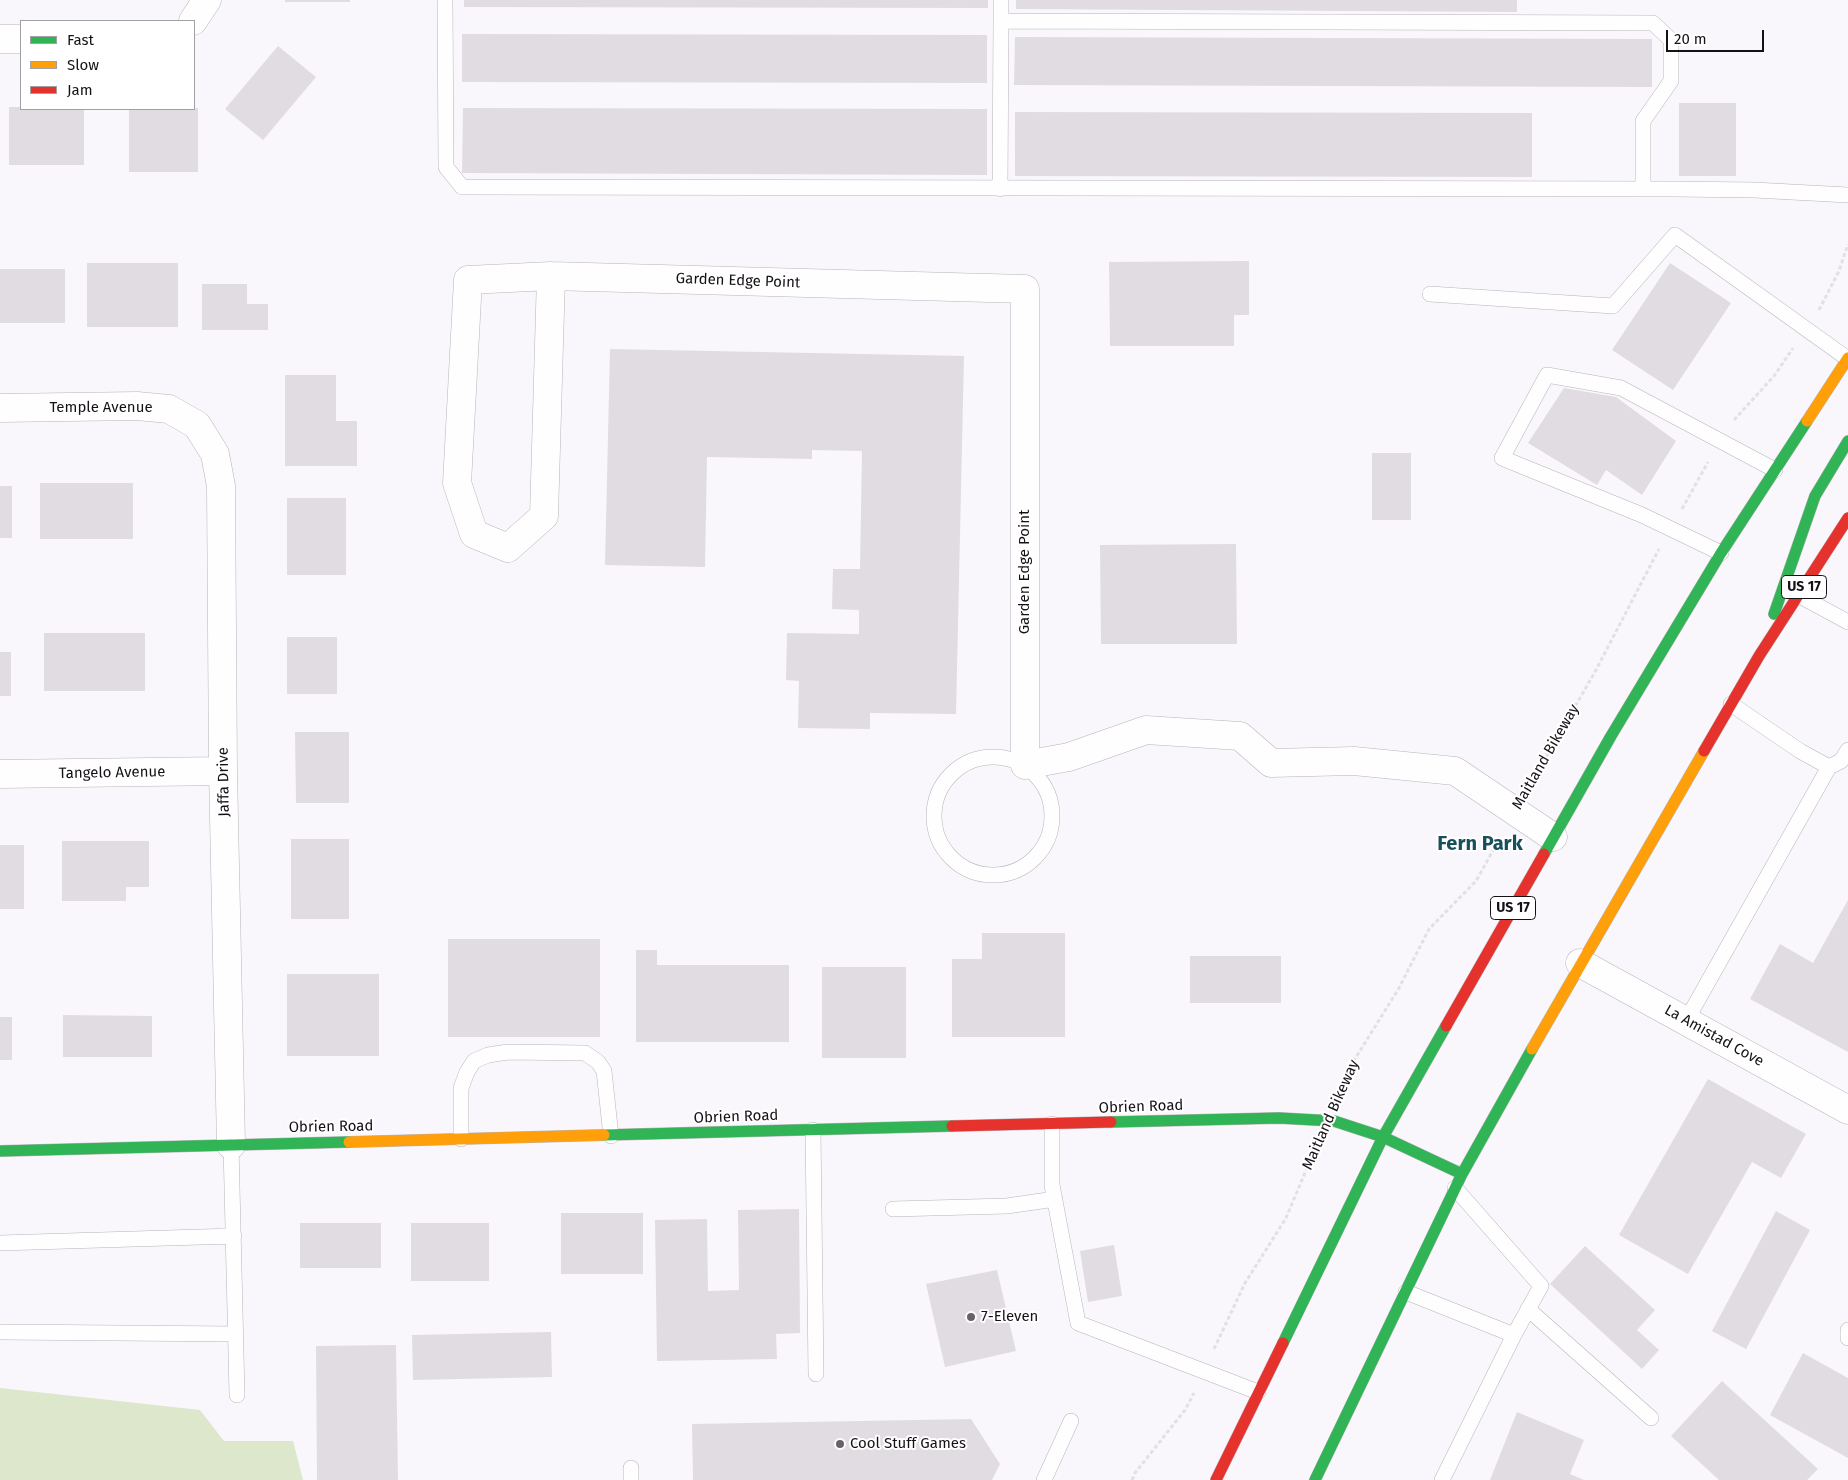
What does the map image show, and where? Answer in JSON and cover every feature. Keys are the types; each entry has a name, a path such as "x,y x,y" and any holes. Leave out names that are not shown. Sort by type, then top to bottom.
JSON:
{"main road":[{"name":"US 17","path":"1216,1480 1384,1137 1553,837 1720,554 1848,359"},
{"path":"1759,656 1815,496 1848,441"},
{"name":"US 17","path":"1315,1480 1459,1181 1580,963 1759,656 1798,595 1842,538 1848,518"},
{"name":"Obrien Road","path":"0,1151 1280,1118 1334,1121 1384,1137 1459,1181"},
{"path":"1225,1480 1233,1444"}],"street":[{"path":"194,20 207,0"},
{"path":"0,39 20,39"},
{"name":"Garden Edge Point","path":"551,276 544,516 508,548 474,534 457,483 468,280 551,276 1025,289 1025,765"},
{"name":"Temple Avenue","path":"0,408 137,406 169,409 197,425"},
{"name":"Jaffa Drive","path":"197,425 215,454 221,486 223,771 231,1145"},
{"path":"1025,765 1068,757 1146,730 1240,736 1271,763 1354,760 1455,771 1553,837"},
{"name":"Tangelo Avenue","path":"0,774 223,771"},
{"name":"La Amistad Cove","path":"1580,963 1848,1110"}],"lane":[{"path":"445,0 446,167 462,187 1643,189 1754,190 1848,195"},
{"path":"1000,189 1001,0"},
{"path":"1001,21 1653,23 1671,40 1671,81 1643,121 1643,189"},
{"path":"1430,294 1613,306 1674,236 1848,359"},
{"path":"1720,554 1642,515 1502,458 1547,375 1621,388 1775,470"},
{"path":"1798,595 1848,622"},
{"path":"1731,704 1800,751 1829,766"},
{"path":"1686,1021 1829,766 1841,761 1848,750"},
{"path":"986,757 1006,758 1025,765 1039,778 1049,795 1053,813 1051,833 1043,850 1029,864 1012,873 993,876 974,872 956,863 943,849 935,830 934,810 939,791 950,774 967,763 986,757"},
{"path":"461,1139 461,1088 467,1072 474,1060 488,1055 508,1052 585,1054 598,1062 604,1071 611,1136"},
{"path":"1052,1124 1052,1185 1078,1322 1258,1392"},
{"path":"813,1130 816,1374"},
{"path":"231,1145 237,1395"},
{"path":"1442,1480 1514,1335 1541,1286 1459,1181"},
{"path":"893,1210 1007,1206 1055,1199"},
{"path":"0,1243 234,1236"},
{"path":"1406,1292 1514,1335"},
{"path":"1528,1310 1651,1418"},
{"path":"1848,1330 1848,1338"},
{"path":"0,1332 236,1334"},
{"path":"1044,1480 1071,1421"}],"path":[{"name":"Maitland Bikeway","path":"1132,1480 1135,1473 1186,1410 1245,1283 1286,1218 1350,1066 1399,988 1429,929 1476,881 1596,670 1670,528 1720,440 1729,425 1774,376 1806,329 1839,271 1848,244"}],"green space":[{"path":"0,1388 200,1410 224,1441 293,1441 303,1480 0,1480"}],"building":[{"path":"285,0 350,0 350,2 285,2"},
{"path":"464,0 988,0 988,8 464,7"},
{"path":"1016,0 1517,0 1517,12 1016,9"},
{"path":"462,34 987,35 987,83 462,82"},
{"path":"1015,37 1652,39 1652,87 1014,85"},
{"path":"278,46 316,77 263,140 225,109"},
{"path":"1679,103 1736,103 1736,176 1679,176"},
{"path":"9,107 20,107 20,110 84,110 84,165 9,165"},
{"path":"195,108 198,108 198,172 129,172 129,110 195,110"},
{"path":"463,108 987,109 987,175 462,173"},
{"path":"1015,112 1532,113 1532,177 1015,176"},
{"path":"1249,261 1249,315 1234,315 1234,346 1110,346 1109,262"},
{"path":"87,263 178,263 178,327 87,327"},
{"path":"1670,263 1731,303 1673,390 1612,350"},
{"path":"0,269 65,269 65,323 0,323"},
{"path":"202,284 247,284 247,304 268,304 268,330 202,330"},
{"path":"610,349 964,356 956,714 870,713 870,729 798,728 799,681 786,680 787,633 859,634 859,610 832,609 833,569 860,569 862,451 812,450 812,459 707,457 705,567 605,565"},
{"path":"285,375 336,375 336,421 357,421 357,466 285,466"},
{"path":"1564,388 1616,397 1676,441 1642,495 1606,470 1597,485 1528,443"},
{"path":"1372,453 1411,453 1411,520 1372,520"},
{"path":"40,483 133,483 133,539 40,539"},
{"path":"0,486 12,486 12,538 0,538"},
{"path":"287,498 346,498 346,575 287,575"},
{"path":"1236,544 1237,644 1101,644 1100,545"},
{"path":"44,633 145,633 145,691 44,691"},
{"path":"287,637 337,637 337,694 287,694"},
{"path":"0,652 11,652 11,696 0,696"},
{"path":"295,732 349,732 349,803 296,803"},
{"path":"291,839 349,839 349,919 291,919"},
{"path":"62,841 149,841 149,887 126,887 126,901 62,901"},
{"path":"0,845 24,845 24,909 0,909"},
{"path":"1848,900 1848,1052 1750,999 1780,944 1813,963"},
{"path":"982,933 1065,933 1065,1037 952,1037 952,959 982,959"},
{"path":"448,939 600,939 600,1037 448,1037"},
{"path":"636,950 657,950 657,965 789,965 789,1042 636,1042"},
{"path":"1190,956 1281,956 1281,1003 1190,1003"},
{"path":"822,967 906,967 906,1058 822,1058"},
{"path":"287,974 379,974 379,1056 287,1056"},
{"path":"63,1015 152,1016 152,1057 63,1057"},
{"path":"0,1017 12,1017 12,1060 0,1060"},
{"path":"1708,1079 1806,1134 1781,1178 1752,1162 1688,1274 1619,1235"},
{"path":"799,1209 800,1333 776,1334 777,1359 657,1361 655,1220 707,1219 708,1291 739,1290 738,1210"},
{"path":"1776,1211 1810,1230 1746,1349 1712,1331"},
{"path":"561,1213 643,1213 643,1274 561,1274"},
{"path":"300,1223 381,1223 381,1268 300,1268"},
{"path":"411,1223 489,1223 489,1281 411,1281"},
{"path":"1114,1245 1122,1296 1088,1302 1080,1251"},
{"path":"1585,1246 1655,1310 1637,1330 1659,1350 1642,1369 1550,1284"},
{"name":"7-Eleven","path":"997,1270 1016,1351 945,1367 926,1284"},
{"path":"551,1332 552,1377 413,1380 412,1335"},
{"path":"396,1345 398,1480 317,1480 316,1346"},
{"path":"1803,1353 1848,1378 1848,1458 1770,1415"},
{"path":"1722,1381 1818,1469 1807,1480 1719,1480 1671,1436"},
{"path":"1517,1412 1584,1440 1570,1474 1584,1480 1490,1480"},
{"name":"Cool Stuff Games","path":"971,1419 1000,1464 992,1480 693,1480 692,1424"}],"traffic: fast":[{"path":"1544,854 1611,736 1721,553 1807,421"},
{"path":"1774,614 1815,496 1848,441"},
{"path":"1283,1343 1383,1137 1446,1026"},
{"path":"1315,1480 1462,1174 1532,1049"},
{"path":"1111,1122 1279,1118 1334,1121 1383,1137 1462,1174"},
{"path":"604,1135 952,1126"},
{"path":"0,1151 349,1142"}],"traffic: slow":[{"path":"1807,421 1848,358"},
{"path":"1532,1049 1704,751"},
{"path":"349,1142 604,1135"}],"traffic: jam":[{"path":"1704,751 1759,656 1848,518"},
{"path":"1446,1026 1544,854"},
{"path":"952,1126 1111,1122"},
{"path":"1216,1480 1283,1343"}],"place":[{"name":"7-Eleven","path":"971,1317"},
{"name":"Cool Stuff Games","path":"840,1444"}],"district":[{"name":"Fern Park","path":"1480,844"}]}
